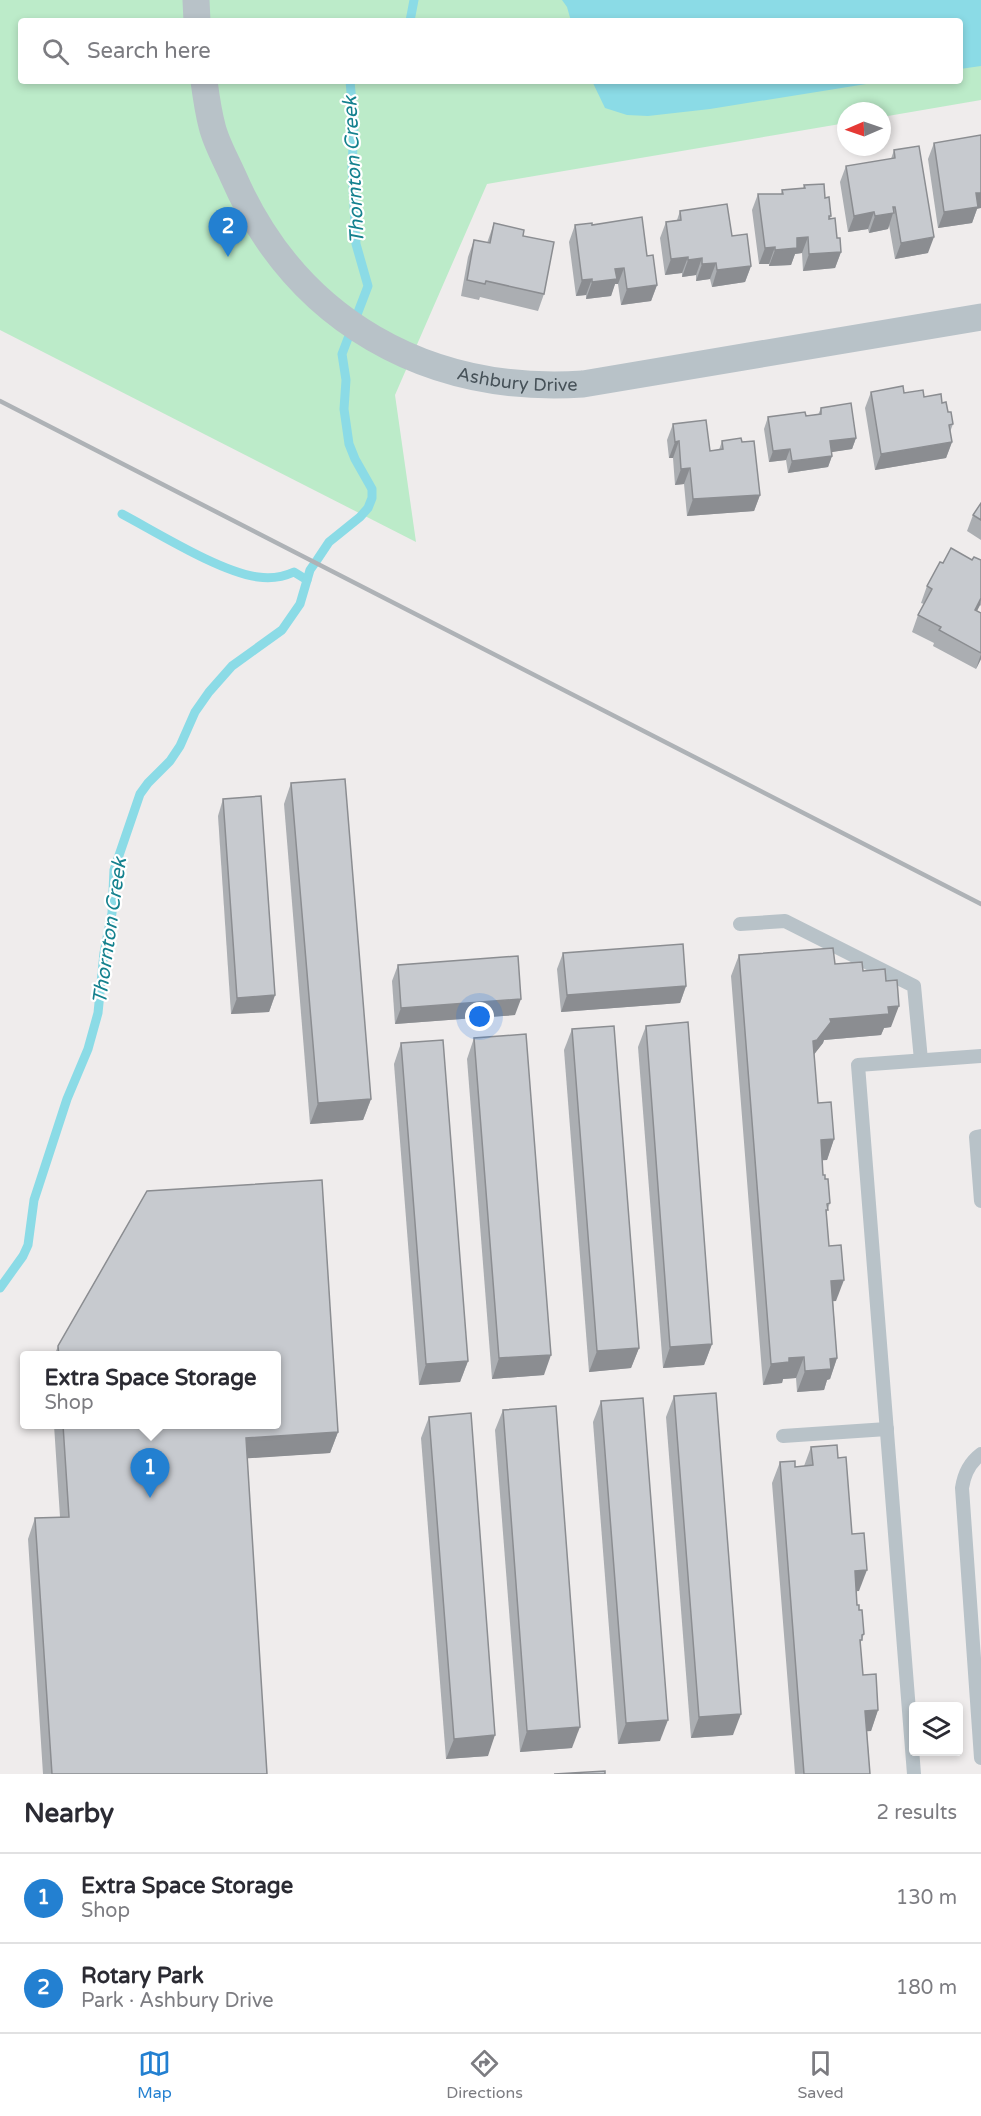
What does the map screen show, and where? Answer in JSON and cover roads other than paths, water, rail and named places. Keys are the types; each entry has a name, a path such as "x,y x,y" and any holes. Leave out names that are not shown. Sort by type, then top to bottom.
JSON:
{"street":[{"path":"196,0 197,18"},
{"name":"Ashbury Drive","path":"205,84 212,127 242,195 263,232 290,268 336,314 365,333 409,356 457,374 514,384 551,386 583,384 981,317"}],"lane":[{"path":"740,924 785,921 914,986 921,1060"},
{"path":"914,1774 858,1065 981,1056"},
{"path":"981,1136 976,1137 981,1201"},
{"path":"783,1436 887,1429"},
{"path":"981,1454 968,1467 962,1488 981,1758"}],"water":[{"path":"562,0 981,0 981,66 963,69 963,18 570,18"},
{"path":"593,84 866,84 710,109 648,116 627,115 605,108"}],"waterway":[{"name":"Thornton Creek","path":"411,18 414,0"},
{"name":"Thornton Creek","path":"0,1288 23,1256 28,1245 34,1200 67,1099 88,1049 98,1013 104,953 112,913 114,870 140,794 170,761 180,746 195,712 209,692 232,666 282,630 300,604 310,570 329,542 360,517 368,508 372,498 372,489 349,444 344,409 346,380 342,354 368,286 356,244 352,167 354,125 350,84"},
{"path":"122,514 189,551 226,568 263,578 294,572 307,580"}],"railway":[{"path":"0,401 981,904"}],"place":[{"name":"Rotary Park","path":"228,257"},
{"name":"Extra Space Storage","path":"150,1498"}]}
